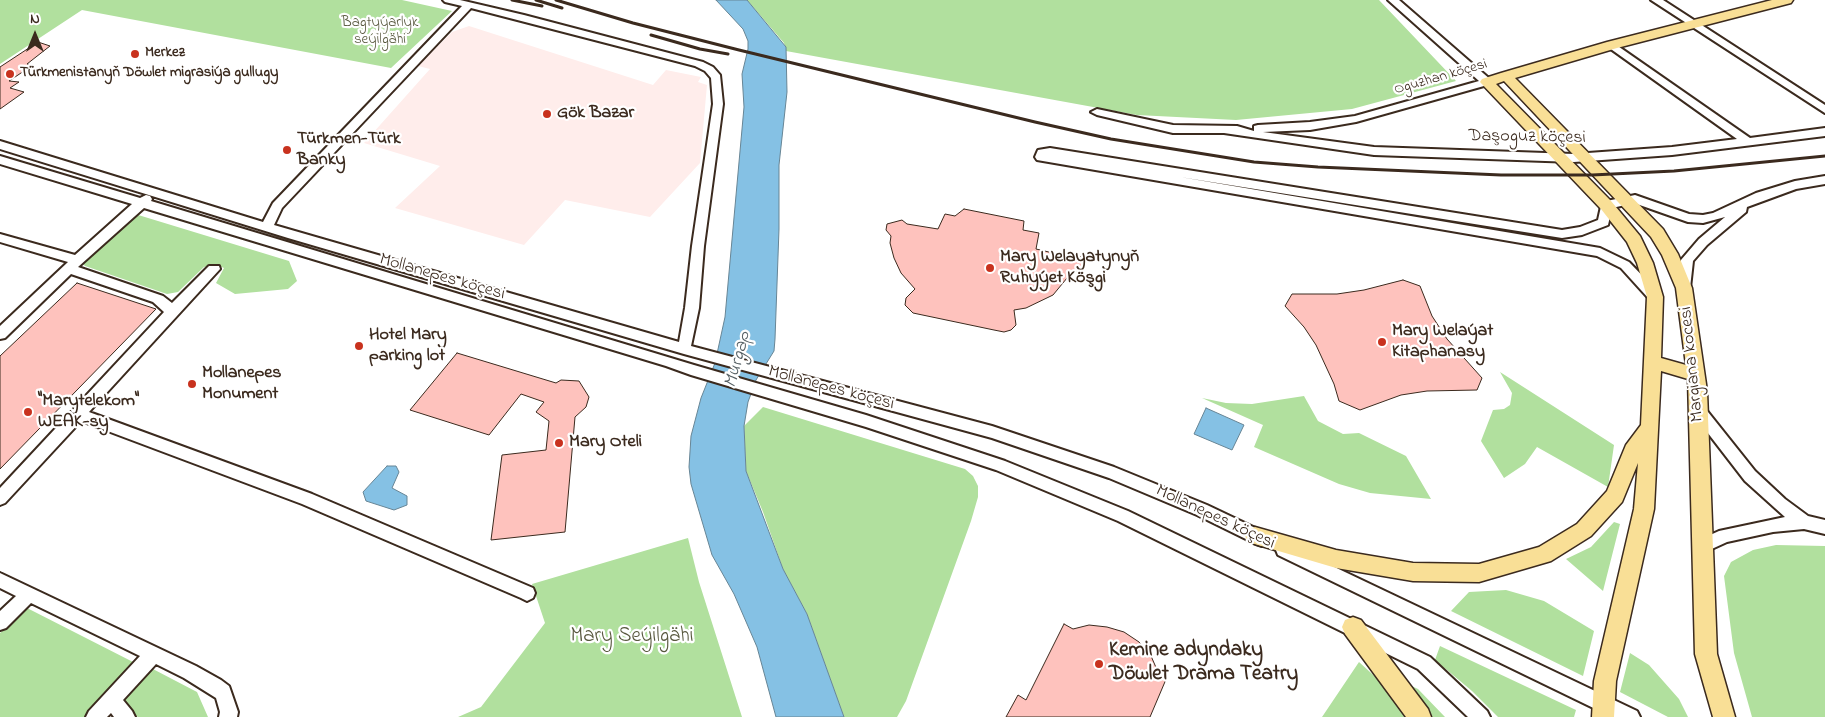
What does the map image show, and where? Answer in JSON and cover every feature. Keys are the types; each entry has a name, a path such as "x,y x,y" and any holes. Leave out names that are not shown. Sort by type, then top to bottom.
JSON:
{"main road":[{"name":"Oguzhan köçesi","path":"1487,82 1692,23 1787,0"},
{"name":"Margiana kocesi","path":"1506,76 1657,233 1670,254 1684,288 1699,411 1706,654 1724,717"},
{"name":"Margiana kocesi","path":"1487,82 1606,205 1634,240 1645,263 1655,298 1650,426 1644,510 1605,681 1604,710"},
{"path":"1652,362 1696,375"},
{"path":"1255,536 1336,559 1413,572 1479,573 1544,555 1584,530 1615,496 1633,451 1650,426"},
{"path":"1353,627 1420,717"}],"street":[{"path":"448,0 606,38 699,64 709,69 716,77 718,104 698,246 692,308 684,349"},
{"path":"1393,0 1487,82"},
{"path":"1656,0 1825,110"},
{"path":"267,227 277,206 469,5"},
{"path":"1612,45 1748,141"},
{"name":"Oguzhan köçesi","path":"1097,112 1173,129 1228,131 1310,126 1356,119 1487,82"},
{"name":"Daşoguz köçesi","path":"1228,131 1374,151 1560,157 1672,151 1825,132"},
{"name":"Mollanepes köçesi","path":"0,145 152,193 701,354 992,432 1114,473 1202,510 1604,710 1631,717"},
{"path":"1655,298 1625,264 1600,252 1336,202 1050,152 1042,153 1041,158 1336,202 1562,234 1582,231 1604,222 1606,205 1635,200 1688,218 1716,216 1760,196 1795,185 1825,180"},
{"name":"Mollanepes köçesi","path":"0,160 790,400 866,421 1000,466 1123,516 1424,663 1481,717"},
{"path":"0,334 73,264 152,193"},
{"path":"1684,288 1687,260 1703,242 1748,203"},
{"path":"0,238 73,264 158,299 172,311"},
{"path":"0,498 157,330 172,311 214,269"},
{"path":"866,421 874,401"},
{"path":"1699,411 1750,476 1780,504 1804,522"},
{"path":"79,414 307,499 527,593"},
{"path":"1703,546 1725,536 1746,530 1804,522 1825,527"},
{"path":"0,580 216,686 223,692 229,712 228,717"},
{"path":"0,622 28,595"},
{"path":"95,717 153,655"},
{"path":"111,700 126,717"}],"shaded area":[{"name":"Gök Bazar","path":"469,26 653,85 666,70 701,77 698,82 707,85 700,163 650,217 565,200 524,245 395,208 440,166 364,143 430,69 418,66 452,32"}],"green space":[{"name":"Bagtyýarlyk seýilgähi","path":"0,0 402,0 452,11 391,68 82,10 0,64"},
{"path":"747,0 1379,0 1456,81 1352,109 1236,120 1137,115 786,51 784,43"},
{"path":"135,214 289,261 297,281 288,289 235,294 216,283 224,268 217,265 204,267 178,292 167,294 85,266 82,263"},
{"path":"1500,372 1614,445 1608,487 1537,447 1525,464 1504,478 1481,441 1493,410 1504,409 1510,405 1512,393"},
{"path":"1304,396 1318,421 1343,434 1359,433 1406,456 1431,499 1370,493 1339,484 1254,447 1263,425 1202,398 1226,403 1252,404"},
{"path":"763,407 965,469 973,476 978,486 978,497 971,521 906,701 897,717 844,717 807,614 783,569 746,471 744,426"},
{"path":"1614,522 1620,524 1603,591 1566,559 1591,547"},
{"name":"Mary Seýilgähi","path":"688,538 699,582 742,717 458,717 481,707 545,623 532,584"},
{"path":"1776,545 1825,546 1825,717 1752,717 1734,653 1724,576 1731,562 1753,550"},
{"path":"1506,590 1544,601 1594,631 1583,676 1451,611 1469,592"},
{"path":"27,608 135,663 85,717 0,717 0,633"},
{"path":"1440,646 1576,710 1574,717 1498,717 1472,691 1435,660"},
{"path":"1630,653 1649,665 1679,699 1688,717 1668,717 1620,692"},
{"path":"1359,662 1392,692 1407,717 1322,717"},
{"path":"151,668 197,692 208,717 138,717 118,705"},
{"path":"1399,680 1418,689 1445,717 1425,717"}],"water":[{"name":"Murgap","path":"716,0 747,0 786,47 787,92 779,165 779,229 774,351 756,380 748,402 744,426 746,471 783,569 807,614 844,717 776,717 757,647 734,594 712,555 691,484 689,467 691,436 701,398 715,363 725,317 744,107 742,74 748,49 748,41 743,29"},
{"path":"1206,408 1244,425 1232,450 1194,434"},
{"path":"387,466 396,466 399,472 392,488 407,496 407,505 394,510 366,501 363,492"}],"building":[{"name":"Türkmenistanyň Döwlet migrasiýa gullugy","path":"38,42 50,46 27,64 33,65 9,81 19,82 10,88 24,92 0,109 0,67"},
{"name":"Mary Welayatynyň Ruhyýet Köşgi","path":"964,209 1024,221 1023,230 1039,233 1036,249 1066,256 1074,254 1082,257 1083,266 1080,271 1072,272 1053,295 1026,308 1014,310 1016,325 1011,330 1004,332 913,313 905,305 906,298 915,289 901,273 894,258 890,243 891,236 886,230 887,224 902,220 907,224 938,229 945,214 955,216"},
{"name":"Mary Welaýat Kitaphanasy","path":"1403,280 1420,286 1432,316 1447,339 1482,378 1477,390 1427,391 1401,395 1360,410 1339,401 1334,384 1316,345 1304,327 1285,306 1292,294 1337,294 1364,290"},
{"name":"\"Marytelekom\" WEAK-sy","path":"77,283 156,309 0,469 0,356"},
{"name":"Mary Oteli","path":"457,353 556,383 561,380 579,381 589,397 586,407 575,417 565,532 491,540 502,455 546,450 549,421 536,412 544,402 521,394 489,435 410,410"},
{"name":"Kemine adyndaky Döwlet Drama Teatry","path":"1064,624 1073,629 1089,625 1107,627 1124,632 1139,642 1151,656 1158,672 1167,677 1150,717 1006,717 1018,695 1026,700"}],"railway":[{"path":"512,0 542,6"},
{"path":"536,0 562,8"},
{"path":"556,0 633,23 739,50 1035,122 1111,139 1254,162 1318,167 1501,175 1592,175 1674,171 1825,156"},
{"path":"651,35 700,49 728,54"}],"place":[{"name":"Merkez","path":"135,54"},
{"name":"Türkmenistanyň Döwlet migrasiýa gullugy","path":"10,74"},
{"name":"Gök Bazar","path":"547,114"},
{"name":"Türkmen-Türk Banky","path":"287,150"},
{"name":"Mary Welayatynyň Ruhyýet Köşgi","path":"990,268"},
{"name":"Mary Welaýat Kitaphanasy","path":"1382,342"},
{"name":"Hotel Mary parking lot","path":"359,346"},
{"name":"Mollanepes Monument","path":"192,384"},
{"name":"\"Marytelekom\" WEAK-sy","path":"28,412"},
{"name":"Mary Oteli","path":"559,443"},
{"name":"Kemine adyndaky Döwlet Drama Teatry","path":"1099,664"}]}
